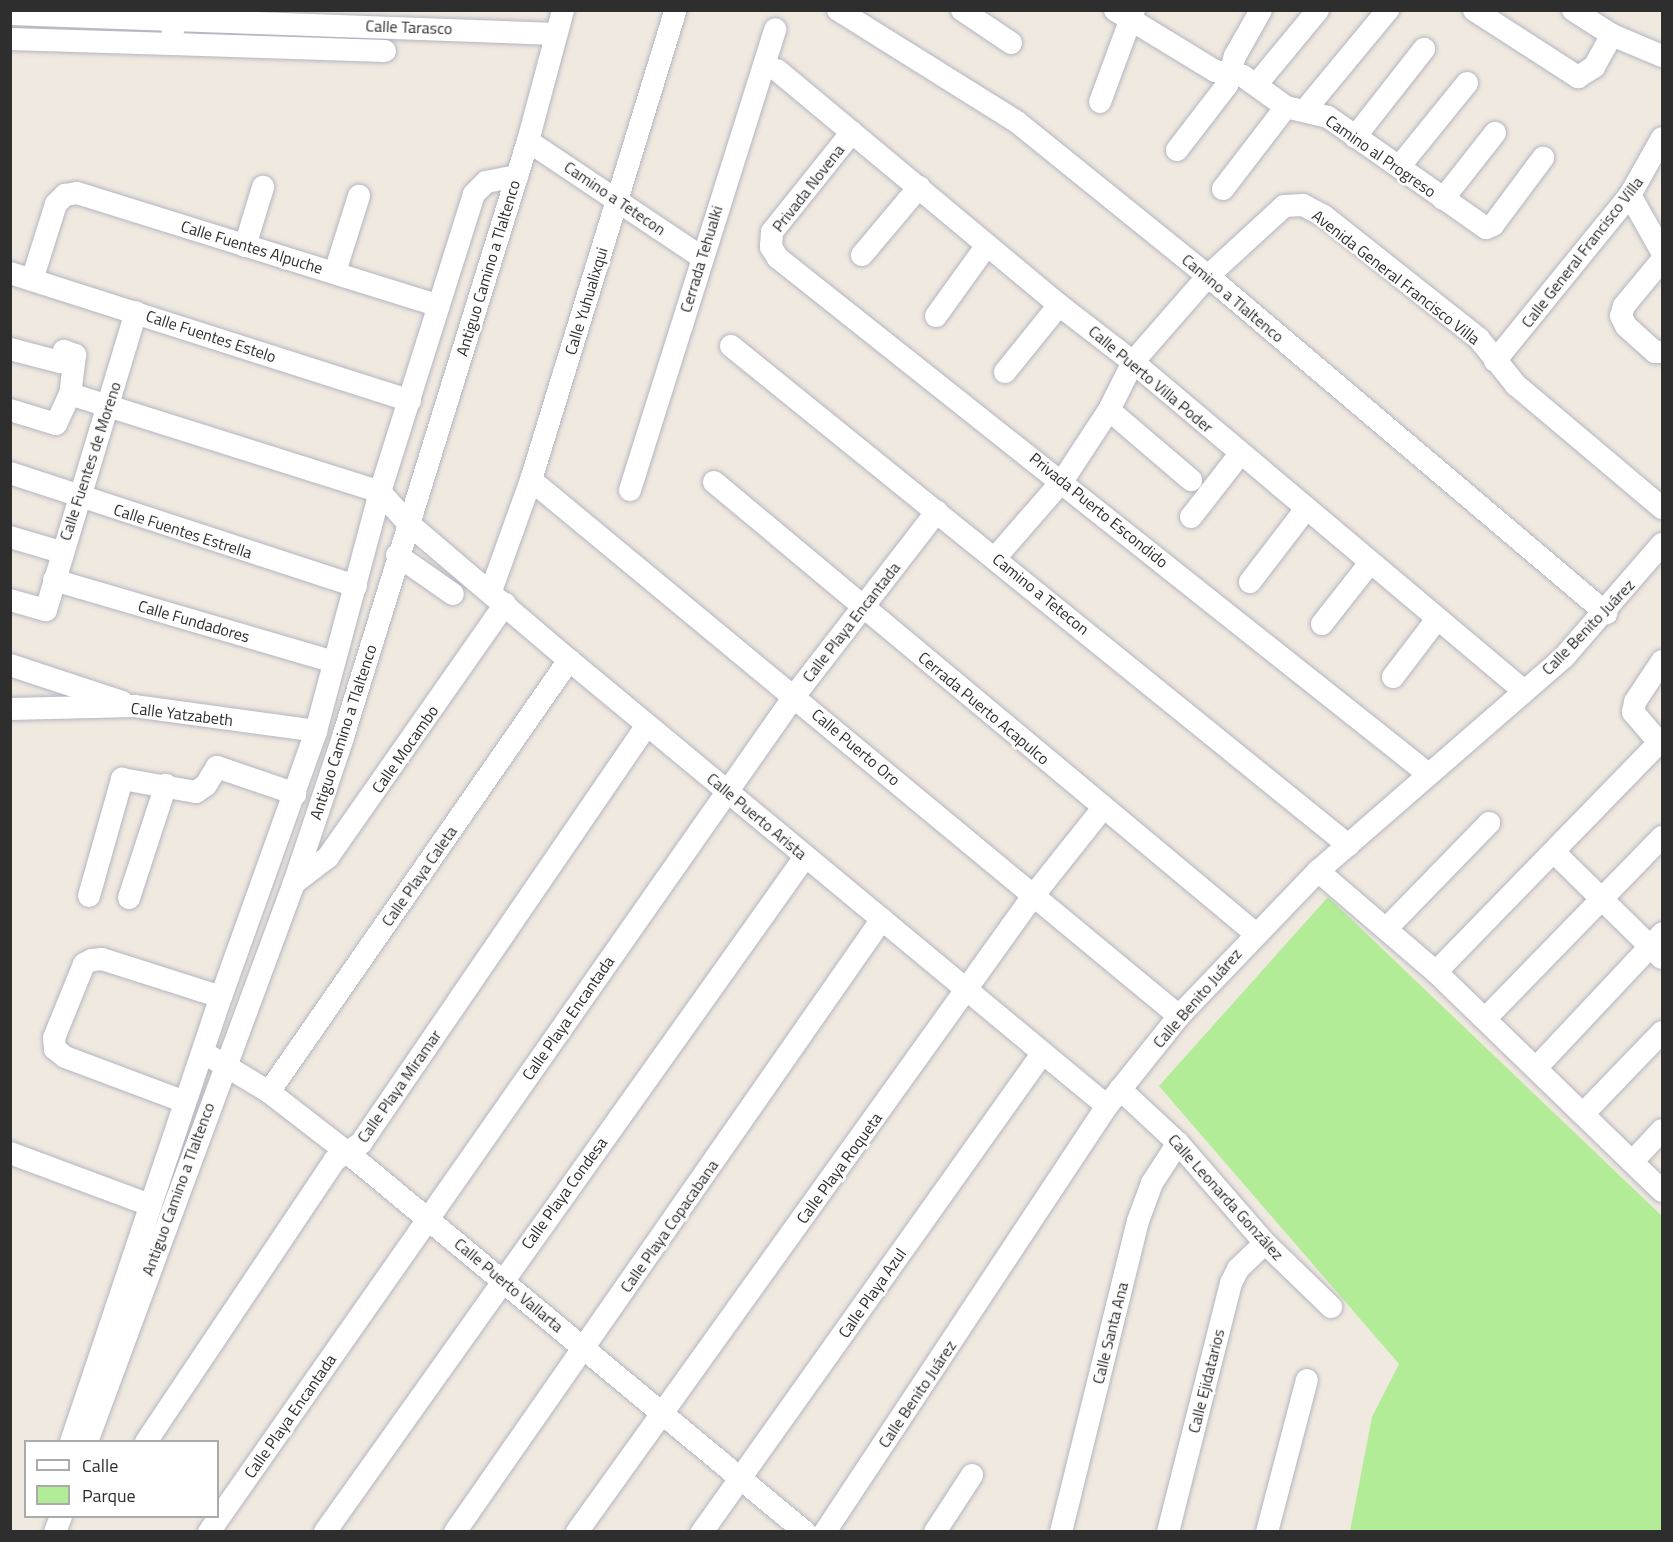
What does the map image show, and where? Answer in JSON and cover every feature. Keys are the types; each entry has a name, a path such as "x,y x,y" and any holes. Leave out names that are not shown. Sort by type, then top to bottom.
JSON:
{"street":[{"name":"Antiguo Camino a Tlaltenco","path":"87,1440 96,1392 148,1243 225,1063 294,883 528,141 563,10"},
{"name":"Calle Yuhualixqui","path":"498,598 531,480 676,10"},
{"name":"Camino a Tlaltenco","path":"838,10 991,103 1208,276 1606,613"},
{"path":"962,10 1011,43"},
{"path":"1177,150 1227,85 1235,56 1261,10"},
{"path":"1256,85 1318,10"},
{"path":"1222,189 1388,10"},
{"path":"1474,10 1578,77 1594,67 1612,35"},
{"path":"1573,10 1612,35 1662,57"},
{"name":"Calle Tarasco","path":"10,14 438,19 556,34"},
{"path":"1100,102 1126,14"},
{"name":"Camino al Progreso","path":"1126,14 1215,71 1231,73 1296,108 1328,117 1486,228 1493,225 1543,158"},
{"path":"172,44 174,15"},
{"name":"Cerrada Tehualki","path":"630,490 701,257 775,30"},
{"path":"10,39 385,51"},
{"path":"1355,137 1424,49"},
{"name":"Calle Puerto Villa Poder","path":"777,70 1059,305 1133,362 1369,564 1524,691"},
{"path":"1400,166 1467,83"},
{"name":"Privada Novena","path":"771,247 772,231 852,132"},
{"path":"1443,199 1495,133"},
{"name":"Calle General Francisco Villa","path":"1495,361 1630,195 1662,138"},
{"name":"Camino a Tetecon","path":"528,141 618,199 701,257"},
{"path":"148,1243 150,1205 221,997 296,794 316,731 380,492 474,194 486,182 517,176"},
{"path":"245,246 263,187"},
{"path":"862,255 919,187"},
{"name":"Calle Fuentes Alpuche","path":"21,277 56,204 65,195 76,193 439,306"},
{"path":"335,272 359,195"},
{"path":"1630,195 1662,252"},
{"name":"Avenida General Francisco Villa","path":"1208,276 1284,206 1303,205 1324,216 1479,339 1516,385 1662,508"},
{"path":"936,316 987,245"},
{"name":"Privada Puerto Escondido","path":"771,247 778,258 1063,480 1427,773"},
{"path":"1662,260 1624,306 1621,316 1626,326 1655,352 1662,352"},
{"path":"996,557 1063,480 1109,410 1133,362 1208,276"},
{"name":"Calle Fuentes Estelo","path":"21,277 410,401"},
{"path":"1005,372 1059,305"},
{"name":"Calle Fuentes de Moreno","path":"10,600 46,610 61,552 136,312"},
{"name":"Camino a Tetecon","path":"731,346 996,557 1348,845"},
{"path":"10,349 60,362 64,351 75,355 70,394 57,424 10,410"},
{"path":"70,394 380,492 409,524"},
{"path":"1109,410 1191,480"},
{"path":"1191,517 1240,454"},
{"name":"Calle Fuentes Estrella","path":"10,473 356,586"},
{"name":"Calle Puerto Oro","path":"531,480 795,695 1179,1016"},
{"name":"Cerrada Puerto Acapulco","path":"714,482 1255,933"},
{"path":"1250,582 1305,510"},
{"name":"Calle Playa Encantada","path":"219,1518 727,790 795,695 937,511"},
{"name":"Calle Puerto Arista","path":"409,524 646,725 882,919 965,992 1042,1054 1114,1098"},
{"path":"10,537 61,552"},
{"name":"Calle Benito Juárez","path":"825,1532 1114,1098 1179,1016 1255,933 1318,871 1427,773 1565,656 1606,613 1662,544"},
{"path":"398,555 453,594"},
{"path":"1322,624 1369,564"},
{"path":"1629,586 1662,571"},
{"name":"Calle Fundadores","path":"54,580 334,662"},
{"name":"Calle Mocambo","path":"294,883 328,857 498,598"},
{"path":"1393,677 1437,619"},
{"name":"Calle Playa Caleta","path":"269,1092 569,660"},
{"path":"1436,972 1661,744 1633,712 1635,702 1662,661"},
{"path":"10,665 135,706"},
{"name":"Calle Yatzabeth","path":"10,709 135,706 316,731"},
{"name":"Calle Playa Miramar","path":"147,1440 335,1160 361,1143 646,725"},
{"path":"89,896 118,783 127,778 196,792 206,785 217,767 296,794"},
{"path":"129,898 166,785"},
{"name":"Calle Playa Roqueta","path":"577,1532 1033,896 1103,808"},
{"path":"1386,929 1489,823"},
{"path":"1485,1019 1662,837"},
{"path":"1537,1067 1659,946 1602,900 1554,852"},
{"name":"Calle Playa Condesa","path":"325,1532 805,857"},
{"path":"1318,871 1436,972 1537,1067 1662,1191"},
{"name":"Calle Playa Copacabana","path":"454,1532 585,1348 882,919"},
{"path":"185,1102 65,1057 55,1049 54,1038 84,964 92,960 102,959 221,997"},
{"path":"1584,1113 1662,1032"},
{"name":"Calle Puerto Vallarta","path":"202,1052 225,1063 269,1092 348,1153 503,1279 740,1481 805,1532"},
{"name":"Calle Playa Azul","path":"702,1532 1042,1054"},
{"name":"Calle Leonarda González","path":"1114,1098 1178,1143 1265,1243 1331,1306"},
{"path":"1633,1161 1662,1130"},
{"name":"Calle Santa Ana","path":"1061,1532 1138,1221 1152,1183 1178,1143"},
{"path":"10,1153 150,1205"},
{"name":"Calle Ejidatarios","path":"1168,1532 1231,1283 1238,1269 1265,1243"},
{"path":"1267,1532 1307,1380"},
{"path":"72,1440 96,1392"},
{"path":"935,1532 972,1475"},
{"name":"Calle Playa Encantada","path":"209,1532 219,1518"}],"green space":[{"path":"1328,897 1662,1216 1662,1531 1350,1531 1372,1417 1399,1364 1159,1086"}]}
